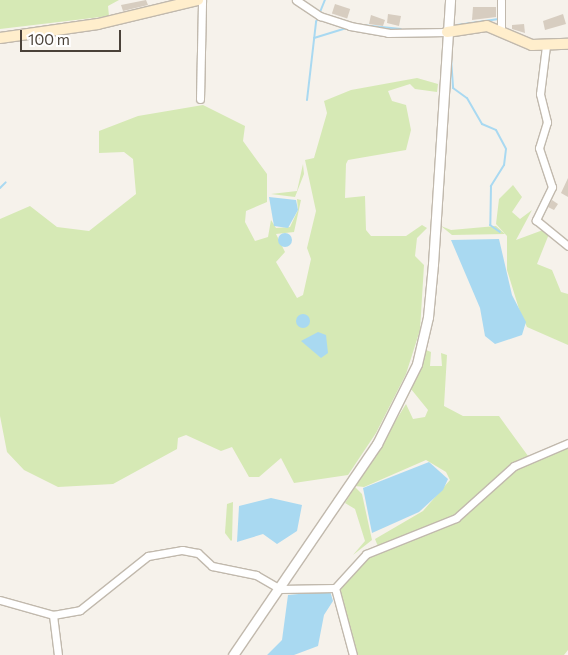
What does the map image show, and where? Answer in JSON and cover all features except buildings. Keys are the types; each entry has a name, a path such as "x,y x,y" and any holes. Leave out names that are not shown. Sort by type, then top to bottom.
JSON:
{"main road":[{"path":"0,38 98,24 198,0"},
{"path":"447,32 480,26 501,30 532,45 568,44"}],"street":[{"path":"200,99 202,0"},
{"path":"296,0 319,16 388,33 447,32"},
{"path":"233,655 280,589 390,423 421,349 433,264 450,0"},
{"path":"501,0 501,30"},
{"path":"546,46 540,94 547,122 539,148 552,186 536,220 568,246"},
{"path":"0,600 52,614 90,605 148,556 164,552 190,551 212,566 248,572 280,589 334,588 366,554 456,518 514,466 568,443"},
{"path":"334,588 353,655"},
{"path":"52,614 58,655"}],"green space":[{"path":"0,0 119,0 108,6 109,16 0,29"},
{"path":"417,78 438,84 437,92 415,89 410,84 388,91 392,101 406,105 411,130 406,150 348,160 346,164 345,198 365,196 366,230 371,236 406,236 422,225 427,228 417,238 415,256 424,265 420,330 406,374 376,433 348,475 294,483 281,458 259,477 249,477 232,447 221,451 186,435 178,438 177,449 113,484 58,487 24,470 7,452 0,416 0,219 30,206 57,227 89,231 136,194 133,159 124,152 99,153 99,131 138,116 203,105 245,126 243,141 267,174 267,202 246,211 245,222 255,241 268,237 271,220 276,228 290,227 298,210 297,199 301,200 294,232 276,234 285,252 276,262 297,298 303,295 311,259 307,248 316,211 305,160 314,158 327,113 324,101 351,90"},
{"path":"303,164 304,174 295,197 271,194 297,191"},
{"path":"513,185 522,197 512,212 520,219 532,210 516,240 543,230 549,234 537,264 552,270 561,292 568,294 568,345 527,327 519,309 507,270 507,236 496,224 499,199"},
{"path":"441,226 451,230 496,226 505,234 452,235"},
{"path":"426,350 431,352 430,366 442,366 441,353 447,355 444,406 463,416 499,416 531,460 568,445 568,650 564,655 357,655 338,588 366,556 379,549 375,539 423,511 450,480 446,472 426,460 364,487 355,486 406,404 413,419 425,417 428,410 411,389"},
{"path":"355,487 362,494 372,540 353,555 365,541 355,509 345,503"},
{"path":"233,502 231,541 225,533 227,504"}],"water":[{"path":"269,197 296,200 298,210 288,228 274,226"},
{"path":"282,233 288,233 292,240 288,247 282,247 278,243 278,237"},
{"path":"499,239 512,295 526,322 522,335 495,344 485,336 480,308 451,240"},
{"path":"300,314 306,314 310,321 306,328 300,328 296,324 296,318"},
{"path":"318,332 326,335 328,353 321,358 301,341"},
{"path":"429,462 448,479 443,490 419,512 372,533 363,488"},
{"path":"271,498 302,505 297,531 277,544 263,534 237,542 239,506"},
{"path":"330,591 333,601 324,615 318,646 294,655 267,655 282,640 288,595"}],"waterway":[{"path":"307,100 316,22 325,0"},
{"path":"457,25 499,19"},
{"path":"362,25 401,29"},
{"path":"314,38 346,28"},
{"path":"451,58 453,88 467,98 482,124 496,130 506,149 504,165 491,186 490,225 500,232"},
{"path":"0,188 6,182"}]}
